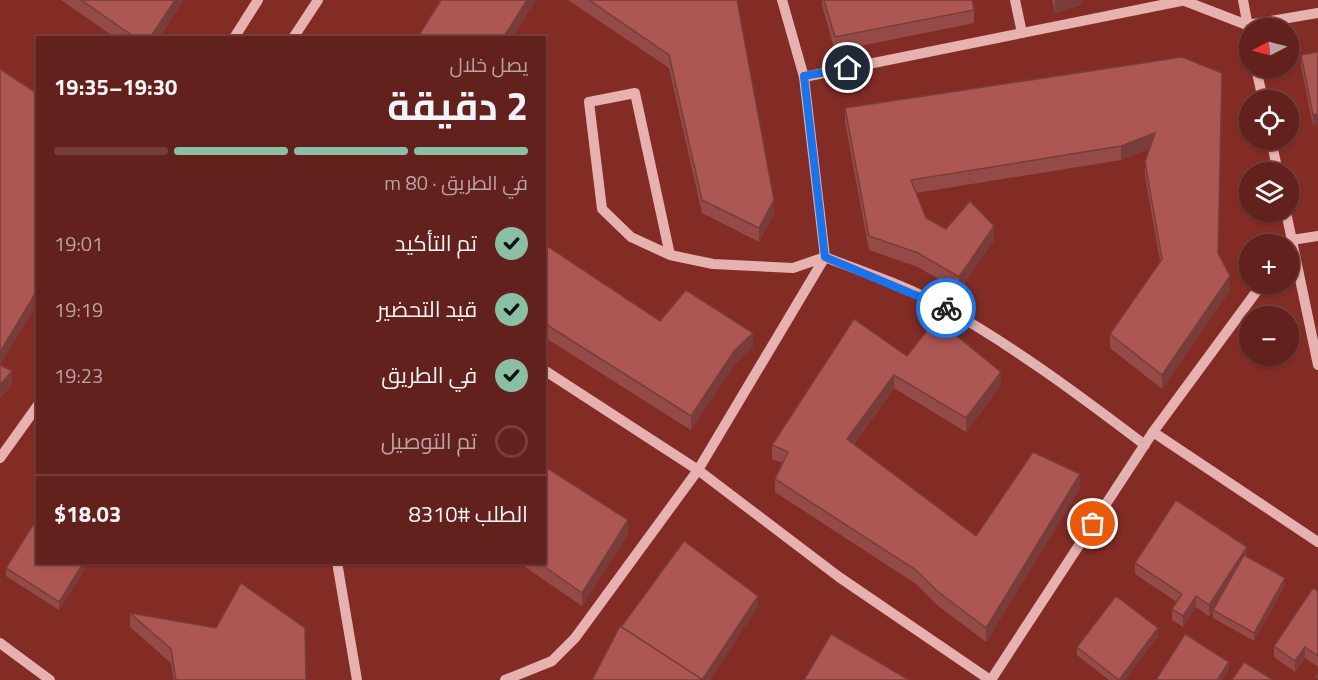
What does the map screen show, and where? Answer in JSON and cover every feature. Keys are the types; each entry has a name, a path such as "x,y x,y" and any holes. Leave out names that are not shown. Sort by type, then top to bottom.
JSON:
{"street":[{"path":"235,36 258,0"},
{"path":"293,36 318,0"},
{"path":"505,680 552,661 575,638 698,470 825,257 804,76 782,0"},
{"path":"1016,0 1022,33"},
{"path":"804,76 1186,0 1239,21"},
{"path":"1244,0 1246,18"},
{"path":"1286,18 1318,13"},
{"path":"670,255 634,93 589,102 602,209 631,237 670,255 713,264 793,268 825,257 939,304 1067,386 1145,445"},
{"path":"1299,240 1318,236"},
{"path":"1299,282 1318,365"},
{"path":"546,371 698,470 838,577 990,680 1153,432 1255,294"},
{"path":"0,458 36,408"},
{"path":"1153,432 1318,542"},
{"path":"337,564 357,680"},
{"path":"0,643 50,680"}],"building":[{"path":"81,0 175,0 151,36 133,36"},
{"path":"441,0 527,0 504,36 418,36"},
{"path":"589,0 737,0 774,200 759,228 702,200 669,55"},
{"path":"824,0 972,0 974,10 835,37"},
{"path":"1318,52 1318,114 1313,115 1301,55"},
{"path":"1182,57 1222,73 1218,253 1230,276 1162,375 1110,334 1162,259 1145,162 1155,133 1121,146 911,180 926,218 946,229 970,201 994,226 959,277 918,253 869,236 845,108"},
{"path":"0,69 36,93 36,292 0,352"},
{"path":"546,245 660,321 686,290 753,333 734,351 691,416 546,324"},
{"path":"854,319 907,356 936,319 1001,372 966,418 894,375 847,439 976,536 1033,452 1080,474 986,628 937,591 916,570 775,479 788,452 772,445"},
{"path":"0,365 12,371 0,385"},
{"path":"546,467 628,520 582,593 541,564 546,564"},
{"path":"1176,500 1247,547 1209,605 1196,596 1183,616 1172,609 1182,594 1135,563"},
{"path":"33,525 36,527 36,564 83,564 59,602 6,568"},
{"path":"684,541 758,596 702,680 621,627"},
{"path":"1244,555 1285,578 1254,633 1213,610"},
{"path":"241,583 305,628 306,680 176,680 171,649 130,613 216,628"},
{"path":"1313,588 1318,591 1318,656 1305,647 1295,661 1274,646"},
{"path":"1116,596 1158,628 1119,680 1077,647"},
{"path":"620,626 703,680 592,680"},
{"path":"831,634 909,680 804,680"},
{"path":"1185,634 1229,662 1217,680 1156,680"},
{"path":"1244,662 1273,680 1232,680"}],"way so far":[{"path":"946,308 1067,386 1145,445 1093,524"}],"route":[{"path":"848,68 804,76 825,257 946,308"}]}
